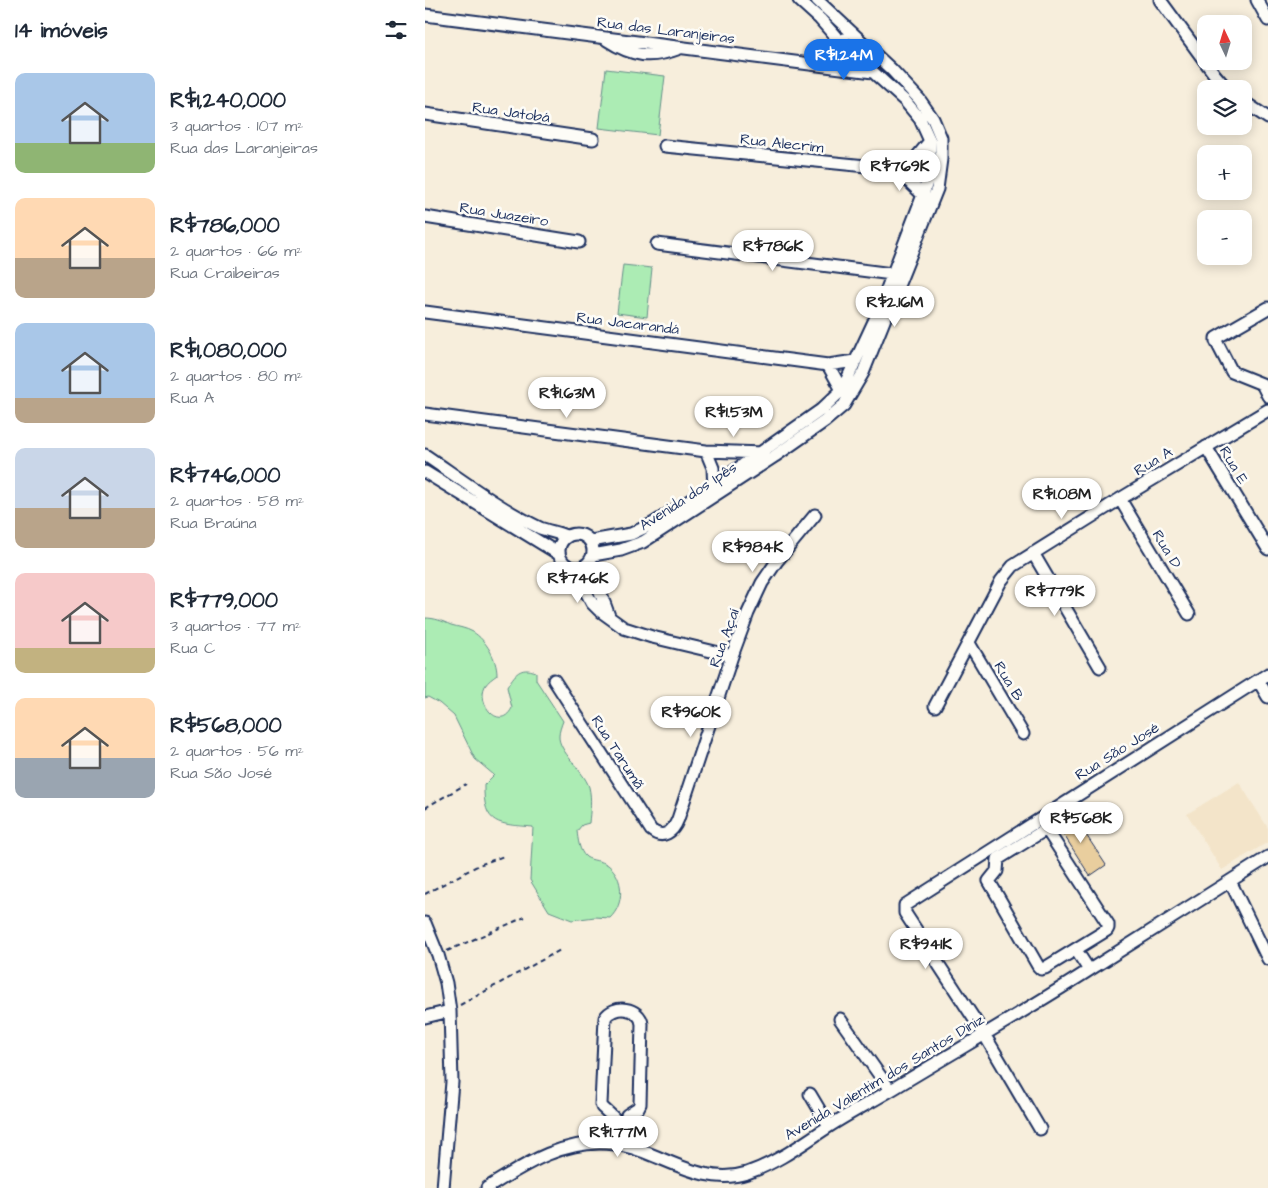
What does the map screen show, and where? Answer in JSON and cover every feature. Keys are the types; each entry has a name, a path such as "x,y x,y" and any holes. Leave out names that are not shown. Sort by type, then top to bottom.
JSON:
{"street":[{"name":"Avenida dos Ipês","path":"573,568 582,566 591,559 643,542 714,491 761,452 821,410 842,390 877,315 929,176 930,140 920,119 905,102 842,44 820,19 799,0"},
{"name":"Avenida dos Ipês","path":"425,455 488,497 542,528 567,536 580,534 586,536 591,541 631,534 714,491 775,456 825,421 844,405 863,373 937,189 941,160 941,138 933,119 919,98 817,0"},
{"path":"1160,0 1219,80"},
{"path":"1257,0 1268,20"},
{"name":"Rua das Laranjeiras","path":"425,15 873,72 892,70"},
{"path":"818,64 832,57 842,44 848,29"},
{"path":"1252,107 1268,118"},
{"name":"Rua Jatobá","path":"425,114 593,139"},
{"path":"923,195 896,169 915,160 930,140"},
{"name":"Rua Alecrim","path":"665,146 896,169"},
{"name":"Rua Juazeiro","path":"425,217 579,242"},
{"path":"657,244 892,274"},
{"path":"1268,308 1217,336 1216,342 1233,372 1261,384 1268,396"},
{"name":"Rua Jacarandá","path":"425,312 827,365 855,361"},
{"path":"827,365 842,390"},
{"name":"Rua A","path":"935,706 1001,581 1013,566 1268,410"},
{"path":"425,414 706,451 761,452 775,456"},
{"name":"Rua E","path":"1206,447 1268,549"},
{"path":"706,451 713,468 714,491"},
{"path":"425,472 559,554"},
{"name":"Rua D","path":"1120,499 1189,614"},
{"name":"Rua Açaí","path":"661,835 667,834 673,829 678,819 732,656 748,613 762,583 777,561 815,515"},
{"path":"567,536 561,541 559,547 561,560 573,568 592,603 609,618 624,628 643,634 732,656"},
{"path":"591,541 593,548 591,559 609,618"},
{"path":"1033,553 1100,667"},
{"name":"Rua B","path":"969,643 1023,734"},
{"path":"1263,677 1268,697"},
{"name":"Rua São José","path":"984,1034 905,913 906,903 1263,677"},
{"name":"Rua Tarumã","path":"554,680 651,830 661,835"},
{"path":"1047,830 1050,832 1108,924 1107,930 1079,955 1041,969 989,884 989,881 997,871 998,859 1043,831 1047,830"},
{"name":"Avenida Valentim dos Santos Diniz","path":"487,1188 544,1155 576,1146 614,1144 626,1146 700,1173 714,1176 744,1174 770,1164 829,1126 1089,970 1268,857"},
{"path":"1230,881 1268,959"},
{"path":"425,923 438,955 446,983 450,1011 452,1082 443,1188"},
{"path":"1079,955 1089,970"},
{"path":"614,1144 614,1118 602,1107 601,1094 605,1018 610,1012 619,1009 637,1013 642,1024 640,1104 638,1108 627,1115 626,1146"},
{"path":"425,1017 450,1011"},
{"path":"840,1019 890,1090"},
{"path":"984,1034 1040,1129"},
{"path":"810,1094 829,1126"}],"path":[{"path":"425,808 466,784"},
{"path":"425,894 479,864 504,856"},
{"path":"438,955 525,917"},
{"path":"450,1011 562,949"}],"shaded area":[{"path":"1239,782 1268,828 1268,842 1222,870 1187,814"}],"green space":[{"path":"606,69 665,76 658,135 599,128"},
{"path":"623,265 652,268 647,317 617,313"},
{"path":"425,618 438,620 470,631 478,635 486,645 493,656 497,675 485,686 483,693 486,707 496,716 507,715 512,708 507,687 515,675 526,670 536,672 536,680 563,721 559,736 560,742 589,787 591,801 589,823 582,825 577,831 580,848 586,857 608,865 620,883 621,891 618,906 610,918 595,917 572,920 549,911 530,880 533,827 502,823 490,816 484,798 484,785 494,775 475,759 454,716 439,703 428,697 425,698"}],"building":[{"path":"1071,812 1106,865 1090,876 1055,821"}]}
